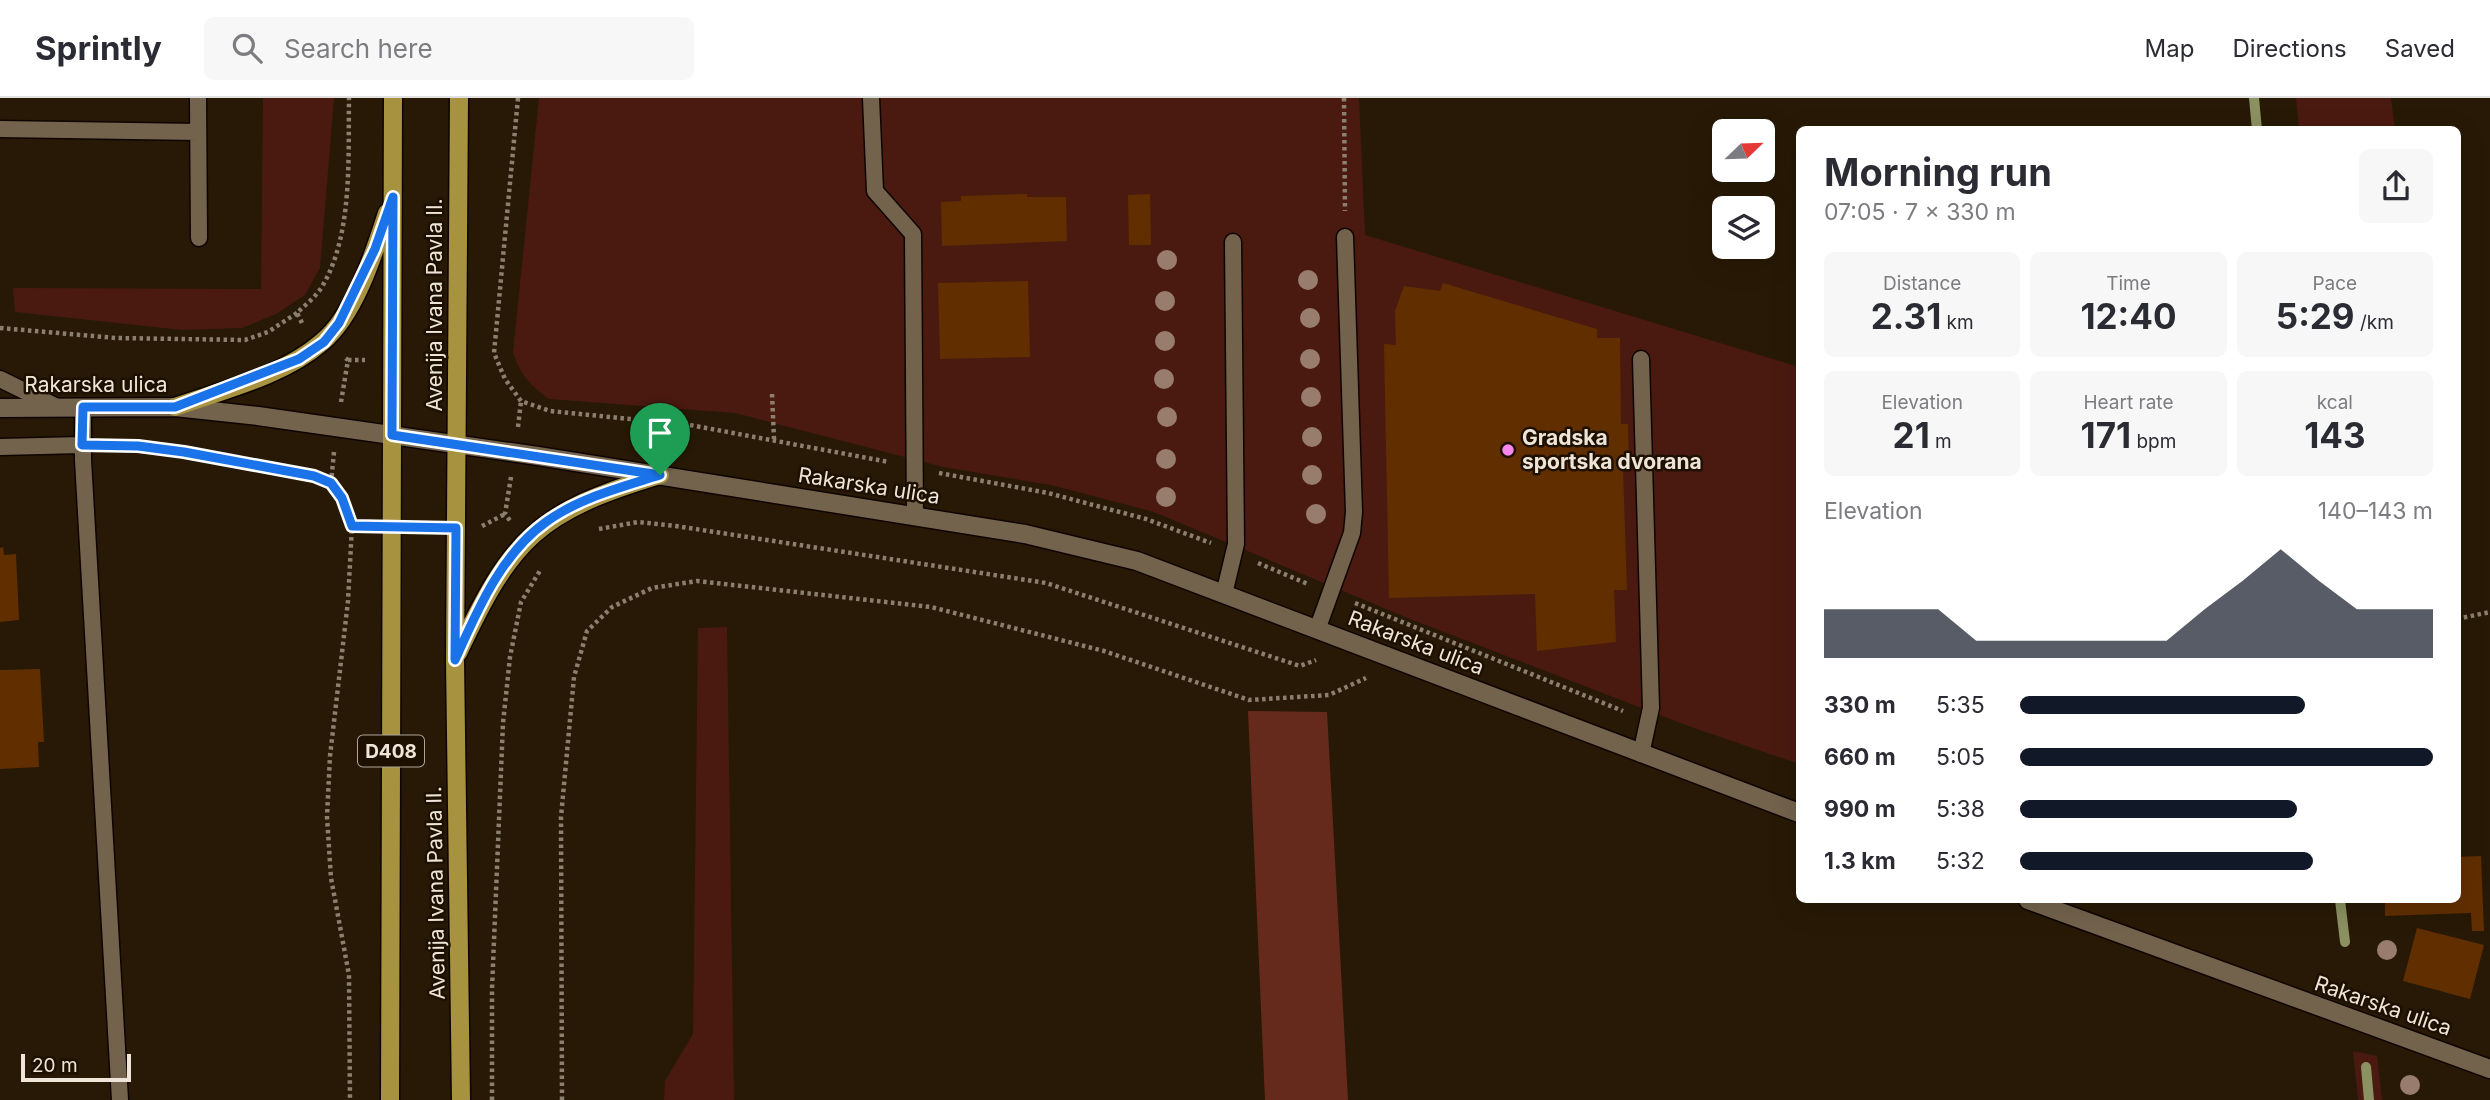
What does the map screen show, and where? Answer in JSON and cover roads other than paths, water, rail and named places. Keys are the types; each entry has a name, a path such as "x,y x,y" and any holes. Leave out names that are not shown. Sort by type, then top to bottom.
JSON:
{"main road":[{"name":"Avenija Ivana Pavla II.","path":"390,1100 393,98"},
{"name":"Avenija Ivana Pavla II.","path":"459,98 455,660 461,1100"},
{"path":"175,407 299,359 324,342 339,323 358,289 393,197"},
{"name":"Rakarska ulica","path":"0,408 175,407 456,444 1025,534 1138,561 1796,812"},
{"path":"455,660 476,613 526,538 547,520 580,503 660,475"},
{"name":"Rakarska ulica","path":"2036,903 2490,1069"}],"lane":[{"path":"198,98 199,237"},
{"path":"871,98 874,191 913,234 915,516"},
{"path":"0,129 198,132"},
{"path":"1317,630 1352,533 1354,512 1345,237"},
{"path":"1224,594 1236,544 1233,242"},
{"path":"1641,359 1651,708 1641,754"},
{"path":"0,379 55,406"},
{"path":"83,407 82,445 120,1100"},
{"path":"0,447 82,445"}],"waterway":[{"path":"2254,98 2257,126"},
{"path":"2340,903 2345,942"},
{"path":"2366,1067 2369,1100"}],"place":[{"name":"Gradska sportska dvorana","path":"1508,450"}]}
